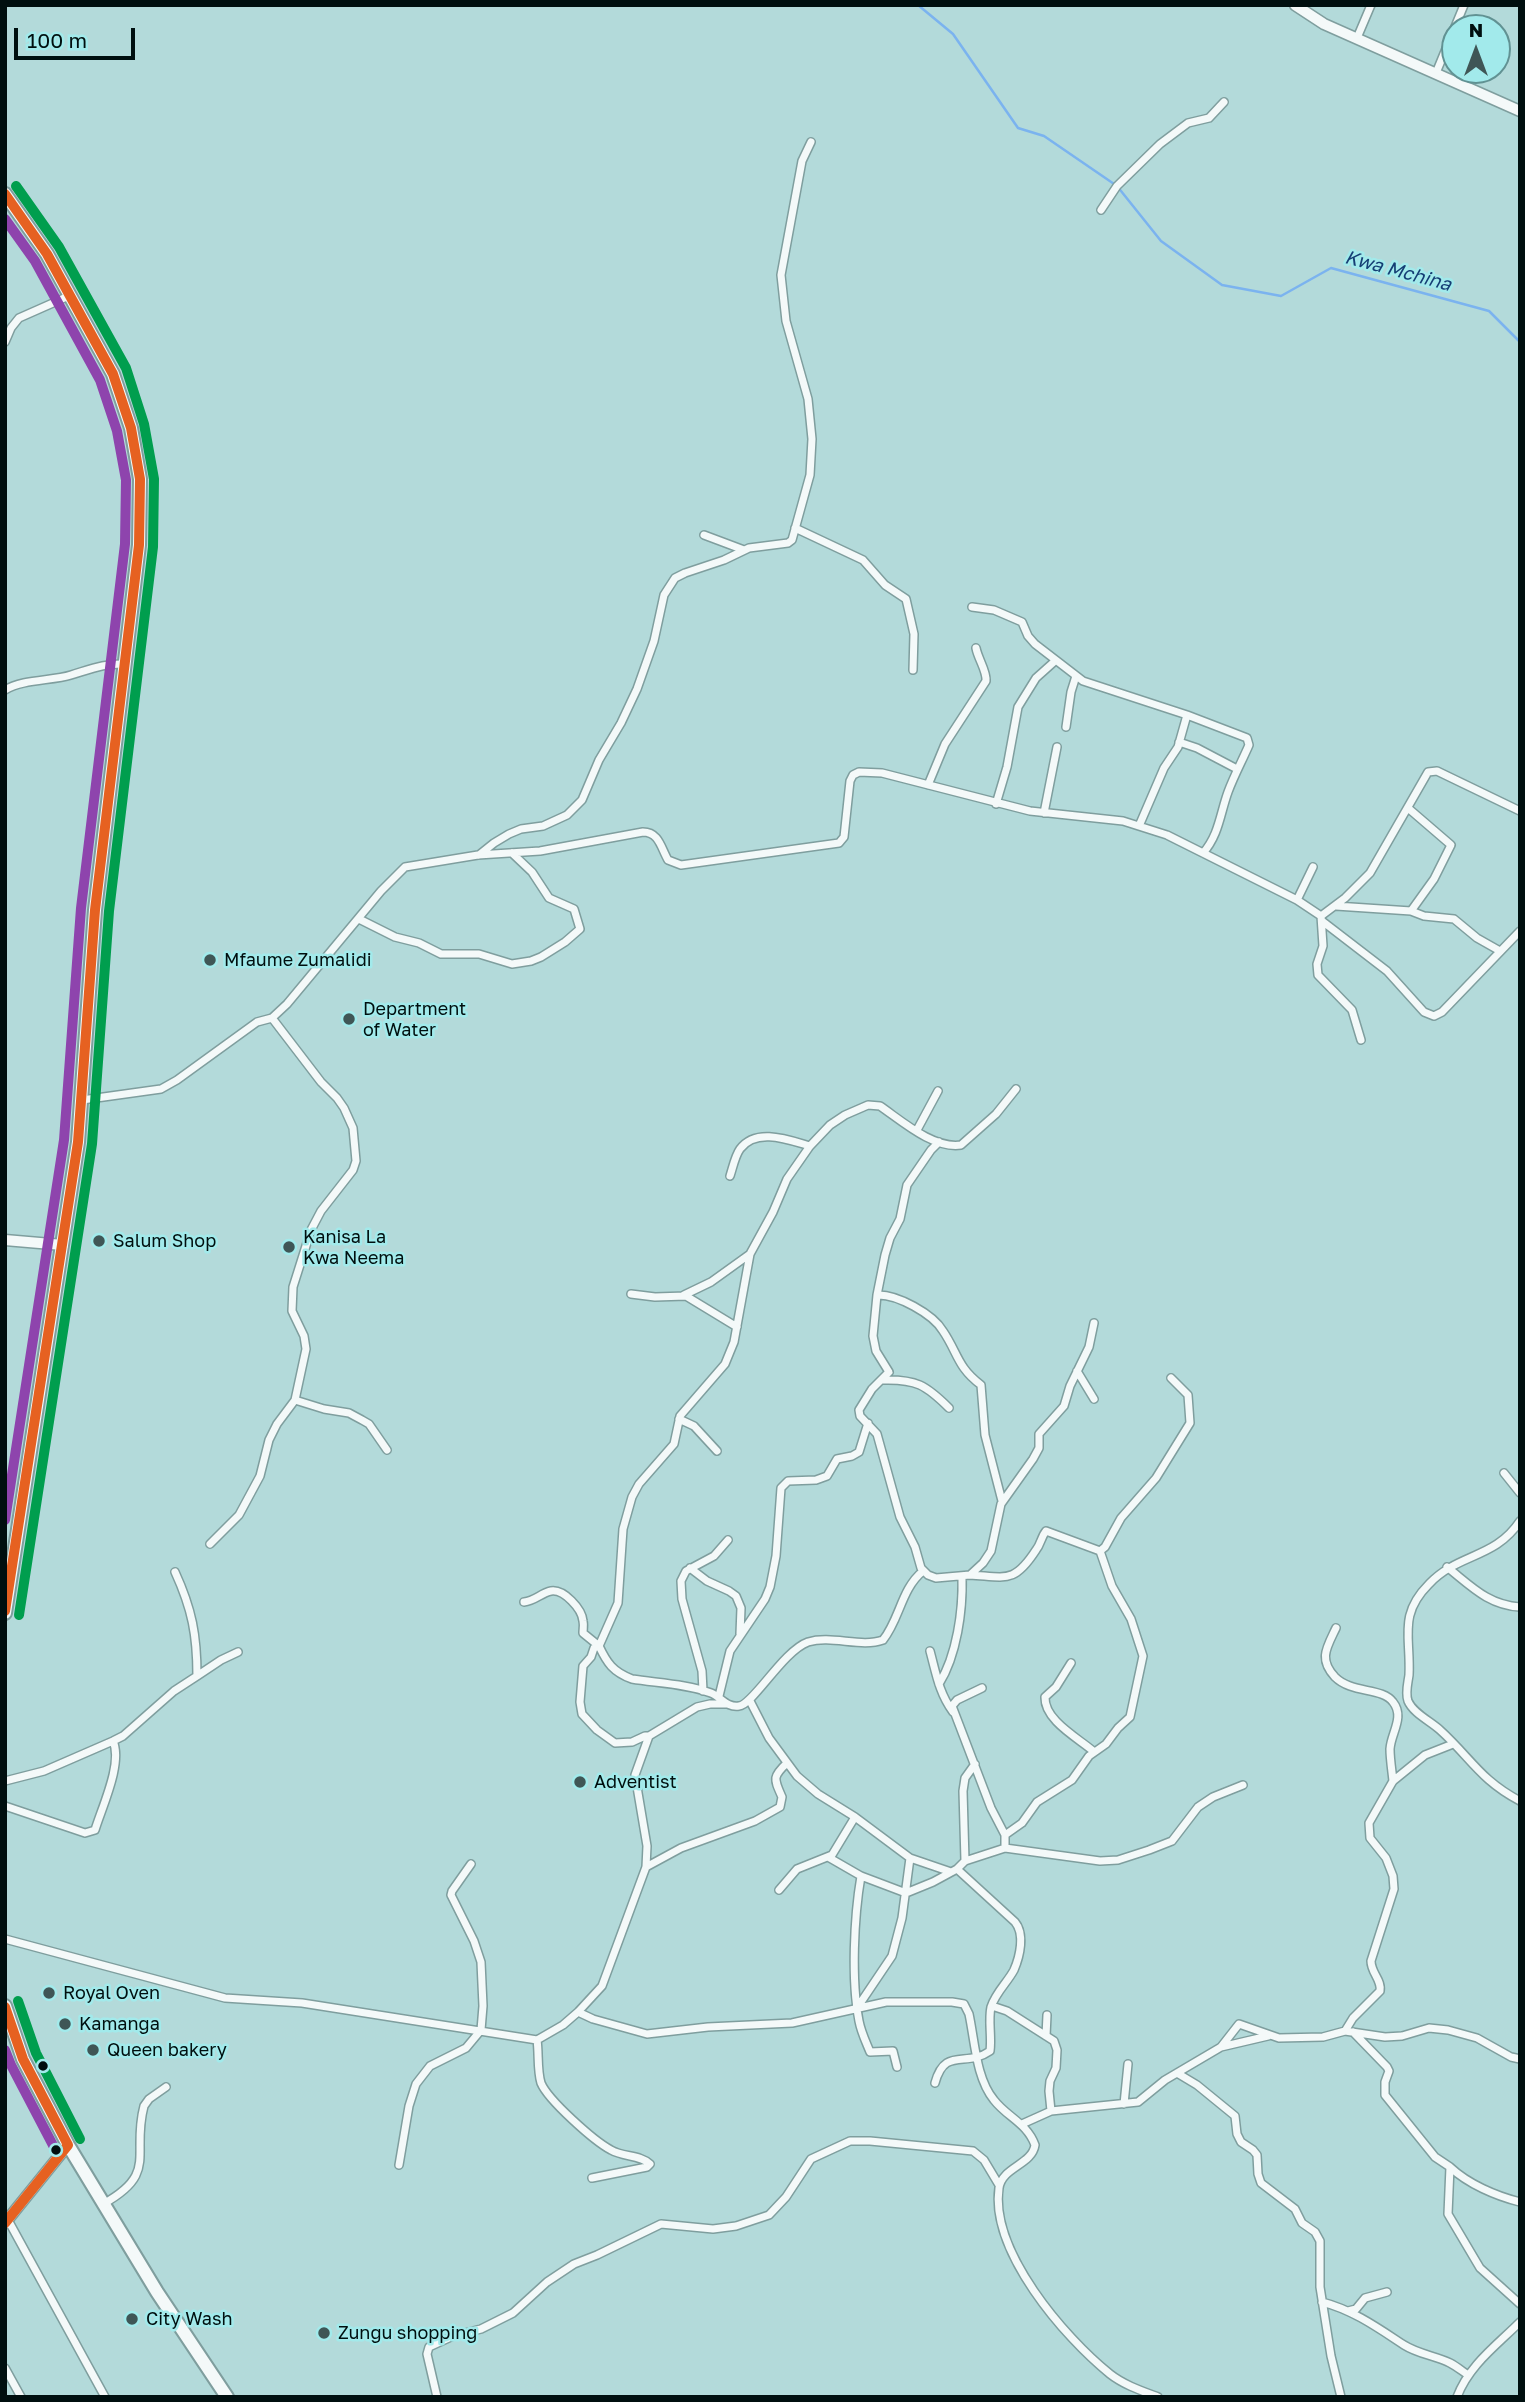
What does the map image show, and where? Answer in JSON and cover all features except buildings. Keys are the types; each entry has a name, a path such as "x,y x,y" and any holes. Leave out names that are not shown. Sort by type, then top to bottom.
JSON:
{"highway":[{"path":"5,194 41,244 114,374 131,428 138,468 139,545 127,664 95,910 78,1142 5,1614"},
{"path":"5,2006 23,2059 68,2145 157,2292 227,2397"}],"street":[{"path":"1295,5 1324,24 1520,111"},
{"path":"1357,38 1371,5"},
{"path":"1436,73 1464,5"},
{"path":"1101,210 1117,186 1160,144 1188,122 1209,118 1224,102"},
{"path":"478,855 509,834 553,822 576,808 637,689 654,641 666,589 681,574 724,560 744,550 788,543 792,540 810,475 812,439 808,399 786,321 781,275 802,161 811,142"},
{"path":"5,342 19,318 71,295"},
{"path":"795,528 863,559 885,586 906,599 914,634 913,670"},
{"path":"704,534 744,550"},
{"path":"972,607 994,610 1021,622 1035,644 1087,683 1187,715 1247,738 1249,746 1227,793 1218,830 1203,853"},
{"path":"928,785 945,744 986,681 976,648"},
{"path":"996,804 1007,767 1018,707 1036,678 1055,661"},
{"path":"5,690 14,685 71,676 109,663 127,664"},
{"path":"1066,727 1076,676"},
{"path":"1139,826 1164,768 1180,742 1187,715"},
{"path":"1180,742 1237,769"},
{"path":"1044,813 1056,747"},
{"path":"1321,919 1370,873 1425,775 1437,771 1520,811"},
{"path":"82,1100 161,1089 257,1022 272,1018 299,991 381,891 405,867 478,855 540,851 648,832 656,836 668,860 675,864 839,843 844,839 850,781 853,775 861,772 882,773 996,804 1044,813 1118,820 1167,835 1297,900 1387,971 1429,1015 1442,1012 1520,931"},
{"path":"1408,808 1451,845 1434,879 1411,911"},
{"path":"359,919 395,937 419,943 441,954 479,954 513,964 531,961 574,935 580,929 580,924 574,909 550,898 532,872 512,853"},
{"path":"1297,900 1314,867"},
{"path":"1336,906 1411,911 1424,916 1454,919 1477,939 1500,951"},
{"path":"1321,919 1323,946 1316,970 1352,1010 1361,1040"},
{"path":"210,1544 231,1525 248,1499 260,1476 269,1440 295,1400 306,1349 304,1336 292,1311 293,1287 311,1230 321,1211 353,1170 356,1161 353,1128 344,1108 272,1018"},
{"path":"923,1571 907,1589 884,1639 877,1642 829,1640 804,1644 792,1652 750,1701 738,1707 710,1704 697,1707 649,1736 632,1742 615,1742 597,1730 581,1713 583,1666 591,1657 594,1648 599,1646 618,1603 623,1529 630,1500 639,1484 674,1444 678,1419 722,1369 734,1342 750,1254 787,1179 810,1146 837,1120 870,1104 880,1106 927,1136 951,1146 963,1144 996,1114 1016,1088"},
{"path":"917,1130 938,1091"},
{"path":"927,1136 931,1150"},
{"path":"730,1176 740,1149 752,1139 774,1137 810,1146"},
{"path":"940,1142 931,1150 907,1185 900,1219 887,1247 877,1295 874,1342 878,1356 889,1371 872,1389 859,1410 860,1415 875,1430 881,1444 900,1517 923,1571 936,1578 1007,1578 1014,1575 1037,1549 1046,1531 1100,1551"},
{"path":"5,1240 63,1245"},
{"path":"631,1294 655,1297 683,1295 711,1282 750,1254"},
{"path":"683,1295 737,1326"},
{"path":"877,1295 900,1298 934,1321 943,1330 962,1368 981,1385 985,1435 1002,1501"},
{"path":"939,1685 958,1631 966,1576 984,1563 991,1551 1002,1501 1033,1459 1039,1448 1039,1434 1064,1406 1088,1347 1094,1323"},
{"path":"1077,1371 1094,1399"},
{"path":"1100,1551 1121,1518 1156,1478 1190,1423 1188,1395 1171,1378"},
{"path":"882,1380 918,1382 949,1408"},
{"path":"295,1400 349,1413 362,1419 369,1424 387,1450"},
{"path":"678,1419 694,1426 717,1451"},
{"path":"719,1696 730,1651 765,1600 770,1587 776,1556 781,1488 788,1481 816,1480 827,1476 837,1459 859,1452 868,1423"},
{"path":"1504,1473 1520,1493"},
{"path":"1520,1521 1510,1535 1494,1548 1447,1567 1422,1591 1409,1614 1406,1645 1409,1672 1406,1695 1411,1706 1442,1732 1484,1778 1520,1801"},
{"path":"703,1691 702,1671 680,1591 682,1576 690,1568 714,1556 728,1540"},
{"path":"1005,1835 1022,1823 1037,1802 1072,1780 1093,1751 1106,1744 1130,1717 1143,1656 1131,1619 1112,1586 1100,1551"},
{"path":"1447,1567 1491,1601 1520,1607"},
{"path":"690,1568 736,1597 741,1608 740,1635"},
{"path":"175,1572 193,1619 197,1676"},
{"path":"524,1602 532,1601 547,1592 559,1591 570,1599 581,1614 583,1633 599,1646 609,1665 620,1674 632,1679 703,1691 719,1696 727,1704"},
{"path":"1336,1628 1324,1653 1328,1668 1347,1686 1387,1696 1396,1709 1397,1726 1390,1748 1393,1782"},
{"path":"930,1651 935,1675 945,1701 954,1713 991,1808 1005,1835 1005,1848"},
{"path":"5,1781 44,1771 123,1736 174,1691 221,1660 239,1652"},
{"path":"1071,1663 1058,1685 1045,1696 1044,1703 1057,1721 1093,1751"},
{"path":"954,1713 954,1702 982,1688"},
{"path":"750,1701 765,1732 787,1763 797,1776 818,1794 855,1817 910,1858 954,1870 1015,1922 1021,1931 1014,1969 999,1990 992,2006 990,2050 978,2058 953,2060 944,2064 935,2083"},
{"path":"5,1939 225,1998 302,2003 537,2040 563,2025 578,2012 598,1991 607,1974 646,1867 647,1846 635,1775 649,1736"},
{"path":"5,1806 85,1833 95,1830 116,1766 117,1752 113,1741"},
{"path":"1348,2031 1353,2018 1377,1996 1381,1987 1371,1968 1371,1961 1394,1889 1393,1876 1386,1858 1370,1838 1369,1823 1393,1782 1425,1755 1453,1744"},
{"path":"646,1867 681,1848 755,1821 779,1807 782,1797 775,1777 787,1763"},
{"path":"965,1861 963,1791 965,1778 975,1763"},
{"path":"828,1857 861,1875 906,1893 933,1882 965,1861 1005,1848 1100,1861 1118,1860 1172,1841 1198,1807 1213,1797 1242,1785"},
{"path":"779,1890 797,1869 828,1857 842,1841 855,1817"},
{"path":"857,2008 889,1962 900,1927 910,1858"},
{"path":"399,2165 409,2106 416,2084 430,2066 466,2048 481,2030 481,1962 452,1895 471,1864"},
{"path":"861,1875 857,1902 857,2008 861,2029 870,2052 894,2051 897,2067"},
{"path":"578,2012 593,2020 647,2034 708,2027 792,2024 891,2001 963,2004 970,2014 985,2087 992,2099 1022,2124 1035,2143 1032,2155 1008,2173 999,2185"},
{"path":"992,2006 1007,2011 1052,2039 1056,2048 1056,2068 1050,2081 1051,2111"},
{"path":"1046,2036 1047,2015"},
{"path":"1221,2047 1239,2024 1268,2035 1310,2038 1348,2031 1385,2037 1402,2036 1429,2028 1477,2038 1511,2057 1520,2059"},
{"path":"1348,2031 1387,2067 1389,2071 1385,2082 1385,2095 1434,2157 1458,2175 1504,2198 1520,2202"},
{"path":"1022,2124 1051,2111 1138,2102 1165,2080 1221,2047 1268,2035"},
{"path":"537,2040 540,2080 552,2097 582,2129 603,2145 619,2154 644,2159 650,2164 647,2167 592,2178"},
{"path":"1124,2104 1128,2064"},
{"path":"1177,2073 1197,2085 1235,2116 1241,2143 1257,2155 1261,2183 1295,2208 1302,2223 1315,2232 1320,2241 1322,2302 1331,2356 1342,2397"},
{"path":"103,2204 121,2194 138,2174 144,2106 166,2087"},
{"path":"437,2397 427,2354 429,2347 453,2336 481,2329 513,2313 547,2282 574,2264 661,2224 713,2230 769,2215 786,2197 811,2159 850,2141 973,2151 984,2160 999,2185 999,2210 1014,2258 1040,2301 1110,2374 1158,2397"},
{"path":"68,2145 6,2221 105,2397"},
{"path":"1450,2167 1448,2214 1480,2268 1520,2304"},
{"path":"1347,2311 1356,2309 1365,2298 1387,2291"},
{"path":"1322,2302 1347,2311 1390,2333 1406,2346 1451,2364 1468,2375"},
{"path":"1457,2397 1468,2375 1490,2349 1520,2322"},
{"path":"5,2368 21,2397"}],"waterway":[{"name":"Kwa Mchina","path":"918,5 953,34 1018,128 1044,136 1117,186 1161,241 1222,285 1281,296 1331,268 1489,311 1520,342"}],"transit line":[{"path":"16,186 59,247 126,368 144,424 154,479 153,547 109,911 92,1144 19,1615"},
{"path":"5,194 47,254 113,374 131,428 140,479 139,545 95,910 78,1142 5,1611"},
{"path":"5,219 35,261 100,380 117,431 126,480 125,544 81,908 64,1140 5,1520"},
{"path":"18,2001 36,2053 80,2139"},
{"path":"5,2007 23,2059 68,2145"},
{"path":"5,2050 56,2151"},
{"path":"5,2223 68,2145"}],"place":[{"name":"Mfaume Zumalidi","path":"210,960"},
{"name":"Department of Water","path":"349,1019"},
{"name":"Salum Shop","path":"99,1241"},
{"name":"Kanisa La Kwa Neema","path":"289,1247"},
{"name":"Adventist","path":"580,1782"},
{"name":"Royal Oven","path":"49,1993"},
{"name":"Kamanga","path":"65,2024"},
{"name":"Queen bakery","path":"93,2050"},
{"name":"City Wash","path":"132,2319"},
{"name":"Zungu shopping","path":"324,2333"}]}
